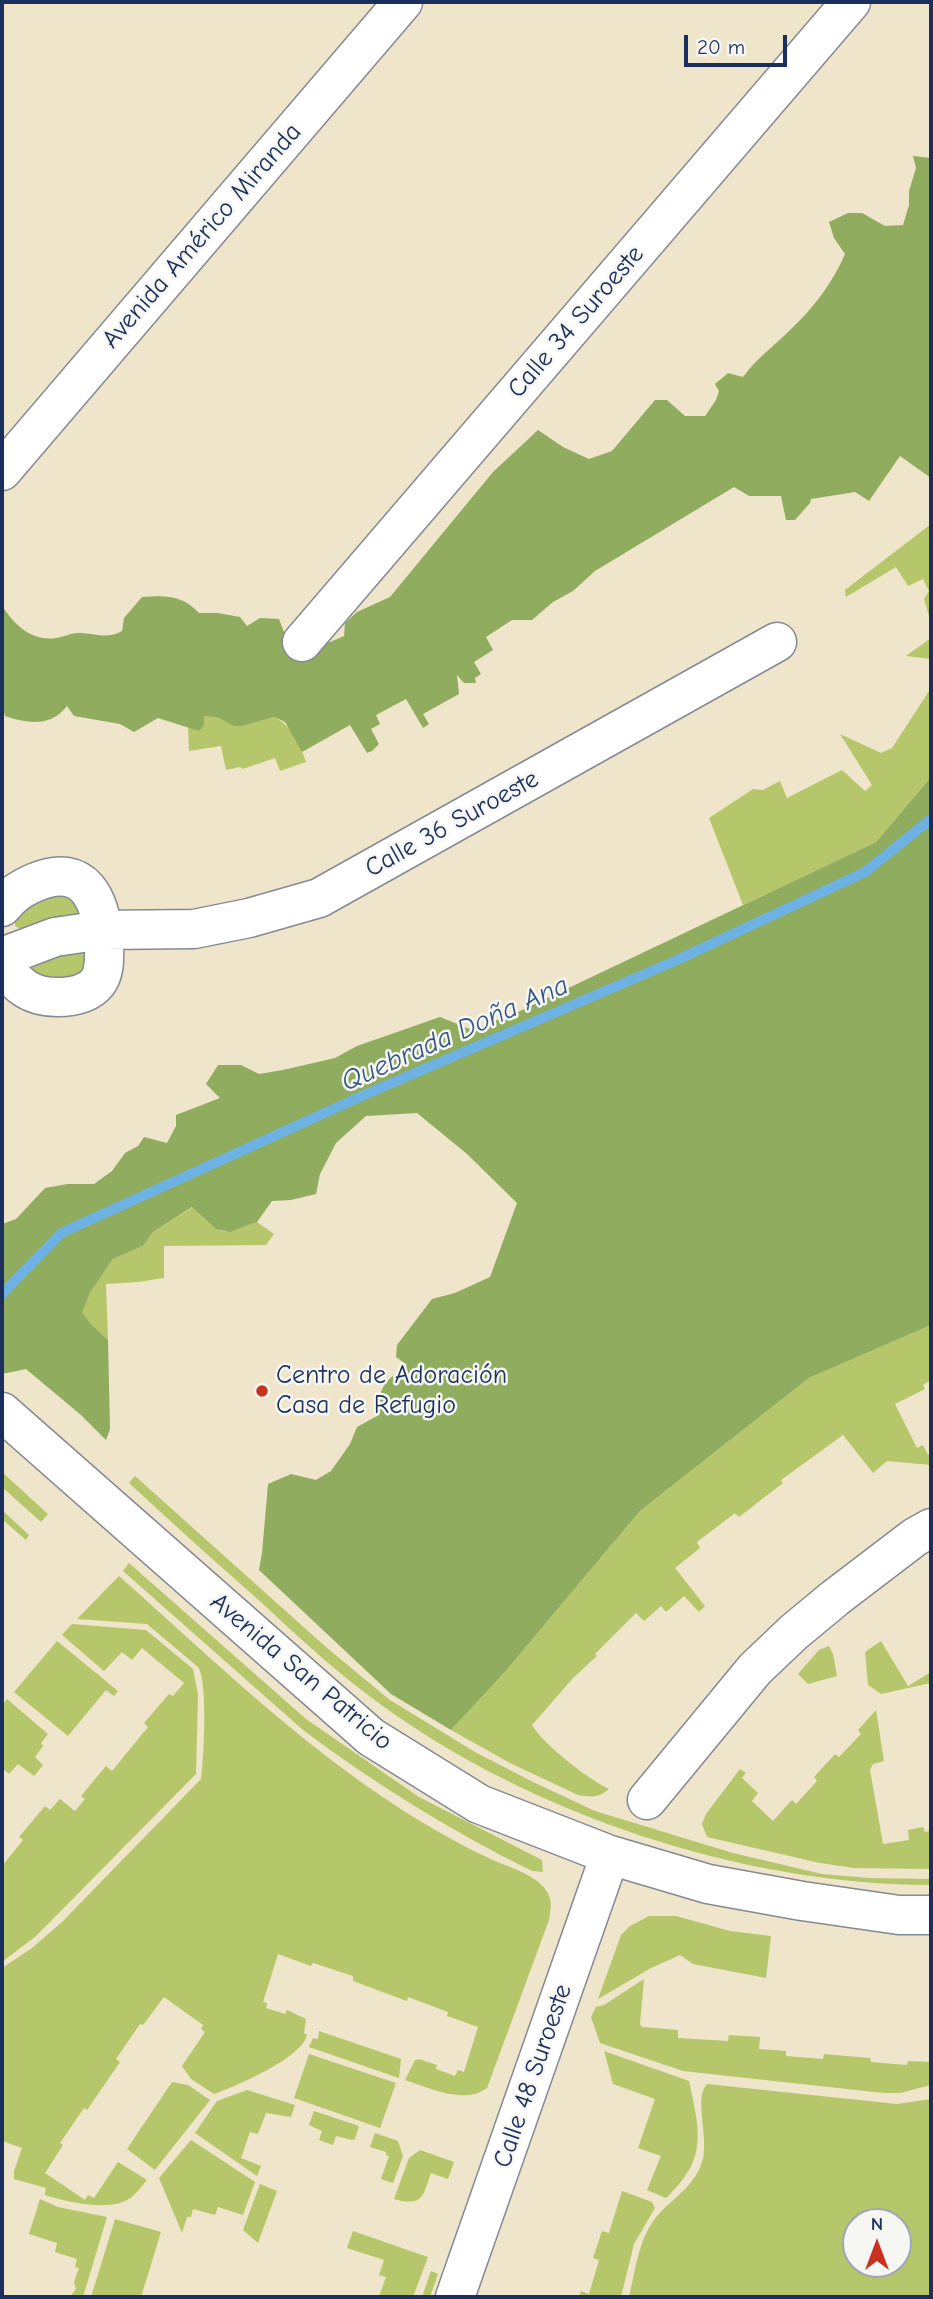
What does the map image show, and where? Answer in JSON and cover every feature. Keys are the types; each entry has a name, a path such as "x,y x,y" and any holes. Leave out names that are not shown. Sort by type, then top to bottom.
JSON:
{"street":[{"name":"Avenida Américo Miranda","path":"2,471 403,2"},
{"name":"Calle 34 Suroeste","path":"302,642 851,2"},
{"name":"Calle 36 Suroeste","path":"2,957 55,937 103,930 194,929 249,918 319,898 777,642"},
{"path":"2,906 18,891 51,877 64,875 76,879 89,888 96,903 103,930 103,970 97,983 83,993 66,997 37,995 13,980 2,963"},
{"name":"Avenida San Patricio","path":"2,1412 372,1737 479,1804 610,1855 708,1884 899,1915 931,1915"},
{"path":"647,1800 764,1660 835,1598 915,1537 931,1528"},
{"name":"Calle 48 Suroeste","path":"455,2297 610,1855"}],"green space":[{"path":"913,156 931,158 931,478 900,456 869,501 855,492 811,499 795,520 786,520 781,496 749,496 734,487 595,571 573,591 553,602 532,620 512,620 486,637 493,650 474,662 481,674 475,678 476,683 464,683 457,675 459,694 423,714 429,724 423,728 406,699 376,715 380,724 371,729 379,744 367,753 350,725 302,752 285,722 274,717 243,726 233,726 219,718 204,716 204,725 199,731 158,718 134,732 120,724 74,716 67,706 54,718 46,721 22,721 5,716 2,704 2,605 24,630 47,639 75,633 106,636 116,634 122,631 124,618 142,597 158,596 173,597 187,603 199,613 240,617 247,626 260,618 279,619 287,640 330,642 344,636 345,623 357,612 390,597 493,472 538,430 563,447 589,459 612,451 655,400 667,400 685,416 705,416 719,391 715,384 728,373 743,377 822,295 845,254 834,238 829,222 848,213 862,213 885,226 903,225 916,168"},
{"path":"931,524 931,623 924,599 929,591 923,579 908,586 896,567 846,597 845,590"},
{"path":"931,638 931,659 906,656"},
{"path":"931,688 931,777 876,842 743,905 709,818 753,789 763,790 780,781 787,798 842,770 865,791 872,785 840,734 881,753 892,748"},
{"path":"204,716 219,718 233,726 243,726 274,717 294,736 306,762 280,771 275,758 243,769 240,767 226,770 221,746 189,751 188,727 199,731"},
{"path":"931,777 931,1325 809,1378 640,1511 504,1673 451,1730 391,1694 259,1570 268,1484 291,1474 316,1480 331,1471 350,1444 357,1427 379,1415 384,1385 407,1365 396,1357 397,1345 432,1299 455,1293 490,1277 517,1203 467,1154 417,1113 366,1116 336,1143 320,1174 316,1194 272,1201 257,1222 230,1232 216,1229 192,1207 153,1232 143,1246 113,1259 90,1293 82,1312 108,1340 110,1429 106,1440 81,1415 26,1369 2,1374 2,1224 16,1219 45,1188 68,1184 94,1184 112,1171 125,1153 138,1146 144,1137 167,1143 176,1126 176,1115 220,1098 206,1084 218,1065 241,1065 259,1074 283,1070 335,1058 357,1046 440,1017 472,1030 520,1011 876,842"},
{"path":"47,896 72,896 79,914 22,930 15,926 15,916"},
{"path":"79,950 87,958 85,974 60,982 30,972 44,959"},
{"path":"193,1207 222,1231 235,1230 257,1222 274,1234 266,1245 164,1246 164,1278 106,1284 108,1340 81,1312 90,1293 113,1259 143,1246 153,1232"},
{"path":"931,1325 931,1380 923,1385 925,1389 895,1404 917,1448 923,1445 928,1455 931,1454 931,1465 887,1461 873,1473 843,1435 781,1480 783,1483 739,1517 735,1513 697,1542 700,1548 675,1568 705,1606 699,1612 684,1596 666,1612 661,1606 644,1621 636,1613 595,1654 597,1656 573,1678 532,1725 567,1761 609,1789 594,1796 578,1795 510,1763 451,1730 504,1673 640,1511 809,1378"},
{"path":"2,1472 48,1514 41,1522 2,1487"},
{"path":"135,1476 327,1648 390,1700 475,1752 533,1782 595,1811 733,1853 822,1874 931,1879 931,1885 860,1882 787,1872 715,1857 642,1836 572,1810 504,1779 440,1744 380,1704 335,1668 129,1483"},
{"path":"2,1510 29,1535 26,1540 2,1519"},
{"path":"129,1563 306,1719 419,1797 542,1860 543,1872 532,1871 443,1823 386,1788 303,1730 123,1571"},
{"path":"119,1576 251,1694 343,1769 442,1834 542,1885 551,1904 549,1920 487,2088 478,2093 458,2095 436,2091 405,2080 415,2060 419,2059 437,2065 436,2069 455,2076 458,2070 464,2072 478,2027 447,2016 448,2012 408,1997 407,2001 353,1981 353,1976 313,1963 311,1966 278,1954 263,2002 267,2003 266,2008 285,2014 287,2010 306,2019 304,2033 307,2035 293,2053 267,2070 214,2094 191,2079 182,2066 205,2032 201,2029 203,2025 164,1997 143,2025 140,2024 116,2059 120,2062 60,2143 63,2145 45,2173 85,2200 88,2195 94,2198 118,2162 147,2180 133,2196 109,2205 87,2204 45,2195 46,2188 14,2179 22,2148 2,2141 2,1968 32,1948 62,1922 201,1779 204,1703 198,1667 147,1624 77,1619"},
{"path":"72,1624 146,1630 193,1669 198,1695 196,1774 36,1936 2,1962 2,1866 23,1840 19,1837 45,1806 50,1810 60,1799 75,1811 85,1799 81,1796 106,1766 112,1771 148,1727 144,1723 169,1694 173,1696 184,1683 142,1648 132,1660 122,1652 104,1671 62,1635"},
{"path":"57,1641 118,1691 114,1696 106,1690 68,1736 14,1692"},
{"path":"881,1641 908,1686 931,1672 931,1683 881,1694 868,1685 865,1652"},
{"path":"829,1646 837,1676 808,1684 798,1674 819,1650"},
{"path":"7,1699 48,1734 35,1757 43,1765 34,1776 18,1764 9,1774 2,1768 2,1705"},
{"path":"876,1710 884,1761 873,1764 870,1770 883,1844 909,1840 908,1830 923,1827 925,1832 931,1831 931,1869 854,1868 820,1863 707,1837 702,1824 706,1814 740,1769 746,1773 742,1778 758,1793 752,1801 773,1821 792,1800 796,1804 817,1781 814,1777 835,1754 839,1757 861,1734 858,1730"},
{"path":"649,1916 676,1916 730,1931 771,1936 766,1978 693,1964 680,1955 651,1968 598,1999 621,1935 630,1926"},
{"path":"644,1979 640,2024 642,2027 678,2030 678,2038 728,2041 729,2035 760,2037 759,2049 786,2051 786,2056 823,2059 824,2054 907,2065 908,2061 931,2062 931,2085 900,2093 883,2093 683,2071 600,2043 591,2017 596,2007 604,2005"},
{"path":"319,2031 401,2059 399,2078 309,2047 313,2038 318,2039"},
{"path":"604,2051 689,2081 698,2130 695,2157 689,2170 666,2198 647,2190 661,2156 638,2148 655,2099 613,2084"},
{"path":"309,2054 396,2083 380,2128 294,2098"},
{"path":"172,2082 188,2085 210,2100 155,2170 127,2149"},
{"path":"707,2084 897,2104 931,2099 931,2297 629,2297 644,2238 654,2220 693,2179 702,2162 704,2142 701,2099"},
{"path":"247,2090 295,2105 291,2117 266,2113 258,2134 250,2132 241,2158 261,2166 257,2176 195,2133 217,2101"},
{"path":"314,2111 359,2126 355,2139 336,2136 333,2145 319,2140 322,2131 309,2125"},
{"path":"375,2133 398,2141 403,2156 393,2183 381,2179 389,2156 386,2152 370,2147"},
{"path":"191,2140 255,2182 243,2215 218,2207 215,2215 193,2209 191,2217 187,2217 182,2233 159,2178"},
{"path":"420,2150 454,2162 448,2179 431,2173 420,2198 411,2202 394,2199 409,2158"},
{"path":"260,2184 277,2191 258,2243 243,2230"},
{"path":"622,2191 652,2202 655,2208 634,2244 621,2297 579,2297 581,2291 589,2294 599,2260 593,2258 602,2231 609,2233"},
{"path":"40,2199 58,2207 107,2217 83,2297 70,2297 76,2289 74,2282 79,2268 75,2267 77,2259 55,2252 57,2243 29,2234"},
{"path":"115,2219 161,2232 141,2297 91,2297"},
{"path":"353,2231 428,2257 413,2297 379,2297 386,2277 379,2275 384,2260 347,2248"},
{"path":"431,2271 438,2274 430,2297 422,2297"}],"waterway":[{"name":"Quebrada Doña Ana","path":"2,1294 61,1233 364,1095 677,960 865,872 931,819"}],"place":[{"name":"Centro de Adoración Casa de Refugio","path":"262,1391"}]}
